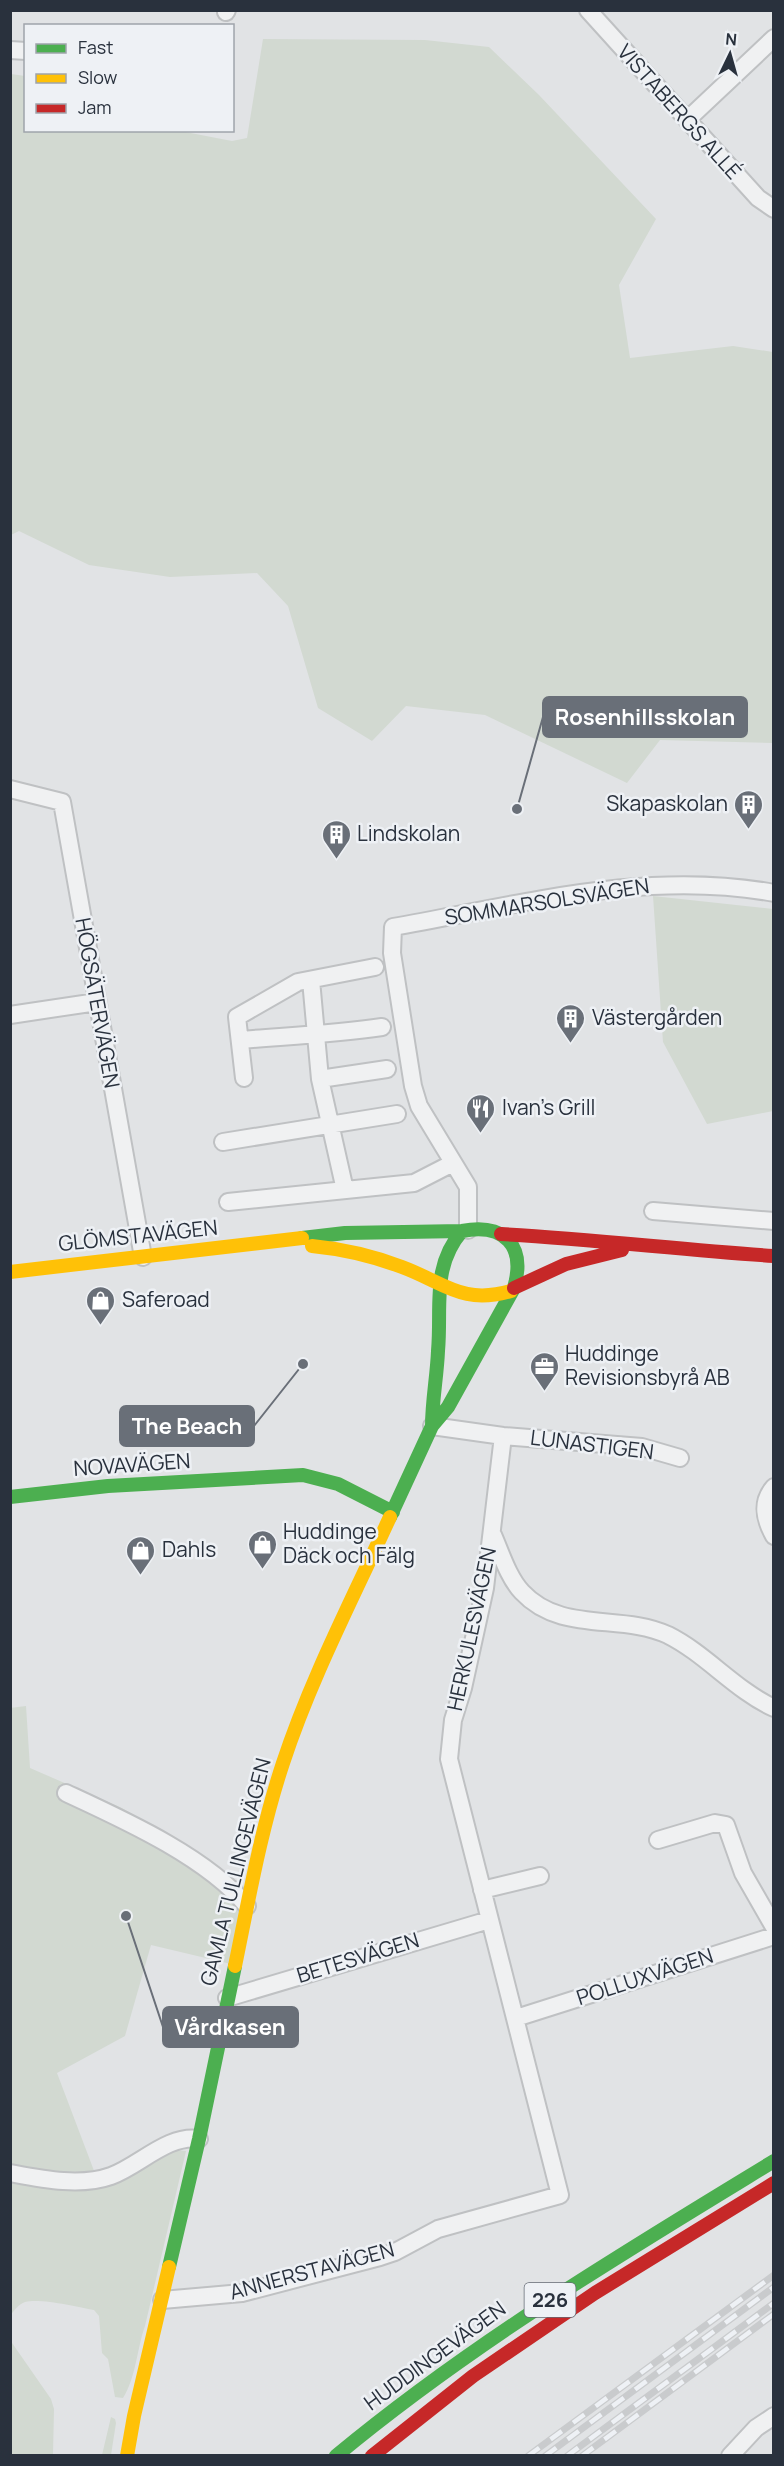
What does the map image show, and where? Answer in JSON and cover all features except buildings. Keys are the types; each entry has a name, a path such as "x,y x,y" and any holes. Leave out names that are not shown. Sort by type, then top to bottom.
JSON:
{"main road":[{"name":"GLÖMSTAVÄGEN","path":"10,1272 345,1233 489,1229 501,1234 618,1240 660,1248 774,1256"},
{"path":"440,1285 445,1254 453,1239 465,1230"},
{"path":"501,1234 512,1242 518,1257 517,1280 512,1290"},
{"name":"GLÖMSTAVÄGEN","path":"270,1243 329,1247 404,1268 440,1285 471,1297 483,1299 494,1298 560,1265 584,1257 621,1250 660,1248"},
{"name":"GAMLA TULLINGEVÄGEN","path":"432,1426 431,1406 440,1340 438,1301 440,1285"},
{"name":"GAMLA TULLINGEVÄGEN","path":"127,2456 134,2416 199,2139 268,1810 293,1733 432,1426 448,1407 512,1290"},
{"name":"NOVAVÄGEN","path":"10,1497 108,1486 303,1475 317,1476 331,1481 393,1512"},
{"name":"HUDDINGEVÄGEN","path":"336,2456 460,2360 585,2277 774,2161"},
{"name":"HUDDINGEVÄGEN","path":"372,2456 473,2376 595,2293 774,2183"}],"street":[{"name":"VISTABERGS ALLÉ","path":"588,10 758,198 774,209"},
{"path":"687,120 774,38"},
{"name":"HÖGSÄTERVÄGEN","path":"10,789 62,802 143,1257"},
{"name":"SOMMARSOLSVÄGEN","path":"453,1163 419,1106 412,1086 393,953 393,927 635,885 703,885 774,893"},
{"path":"244,1078 237,1017 298,982 375,967"},
{"path":"311,980 318,1035 320,1079 345,1190"},
{"path":"10,1015 97,1002"},
{"path":"240,1040 301,1034 318,1035 382,1027"},
{"path":"320,1079 387,1069"},
{"path":"223,1142 397,1114"},
{"path":"228,1202 414,1183 453,1163 468,1187 465,1230"},
{"path":"652,1211 774,1221"},
{"path":"432,1426 503,1436"},
{"name":"LUNASTIGEN","path":"503,1436 642,1447 680,1458"},
{"name":"HERKULESVÄGEN","path":"503,1436 483,1599 449,1744 449,1759 560,2195"},
{"path":"771,1490 766,1500 765,1516 774,1536"},
{"path":"492,1534 516,1584 523,1593 542,1607 568,1619 650,1627 671,1637 774,1708"},
{"path":"66,1794 122,1819 152,1836 232,1888 247,1906"},
{"path":"658,1840 715,1823 726,1825 743,1873 774,1926"},
{"path":"482,1890 540,1876"},
{"name":"BETESVÄGEN","path":"227,1998 489,1920"},
{"name":"POLLUXVÄGEN","path":"516,2018 774,1936"},
{"path":"10,2173 63,2181 97,2180 126,2169 183,2140 199,2139"},
{"name":"ANNERSTAVÄGEN","path":"162,2300 242,2293 380,2257 395,2252 446,2226 560,2195"},
{"path":"729,2456 756,2428 774,2416"}],"shaded area":[{"path":"263,39 425,40 489,47 539,95 656,219 619,285 630,358 733,346 773,352 773,743 660,740 627,783 485,715 406,706 372,741 318,708 288,606 257,573 170,577 89,565 19,531 11,535 11,74 24,76 24,132 185,132 232,141 247,138"},
{"path":"653,896 773,909 773,1111 707,1124 663,1042"},
{"path":"26,1706 30,1768 122,1808 188,1848 247,1888 231,1964 151,1945 125,2036 57,2073 96,2176 11,2169 10,1708"},
{"path":"175,2150 186,2151 134,2372 123,2398 115,2397 108,2359 102,2353 99,2316 94,2310 59,2303 32,2301 21,2304 11,2315 11,2178 54,2184"},
{"path":"10,2340 51,2399 54,2409 53,2455 11,2455"},
{"path":"111,2417 116,2423 111,2455 102,2455"}],"railway":[{"path":"528,2456 774,2275"},
{"path":"545,2456 774,2287"},
{"path":"567,2456 774,2303"},
{"path":"582,2456 774,2314"}],"traffic: fast":[{"path":"302,1238 345,1233 477,1229 501,1234 514,1249 517,1260 514,1288 448,1407 432,1426 390,1517"},
{"path":"432,1426 442,1273 452,1245 462,1231"},
{"path":"10,1497 108,1486 303,1475 338,1484 393,1512"},
{"path":"169,2267 199,2139 235,1966"},
{"path":"336,2456 441,2375 495,2337 605,2265 774,2161"}],"traffic: slow":[{"path":"10,1272 302,1238"},
{"path":"312,1246 346,1251 380,1260 466,1294 494,1295 511,1291"},
{"path":"235,1966 262,1838 275,1788 294,1731 319,1669 390,1517"},
{"path":"127,2456 134,2416 169,2267"}],"traffic: jam":[{"path":"501,1234 774,1256"},
{"path":"514,1288 566,1264 622,1250"},
{"path":"372,2456 473,2376 595,2293 774,2183"}],"place":[{"name":"Rosenhillsskolan","path":"517,809"},
{"name":"Skapaskolan","path":"749,830"},
{"name":"Lindskolan","path":"336,860"},
{"name":"Västergården","path":"571,1044"},
{"name":"Ivan's Grill","path":"481,1134"},
{"name":"Saferoad","path":"101,1326"},
{"name":"The Beach","path":"303,1364"},
{"name":"Huddinge Revisionsbyrå AB","path":"544,1392"},
{"name":"Huddinge Däck och Fälg","path":"262,1570"},
{"name":"Dahls","path":"141,1576"},
{"name":"Vårdkasen","path":"126,1916"}]}
